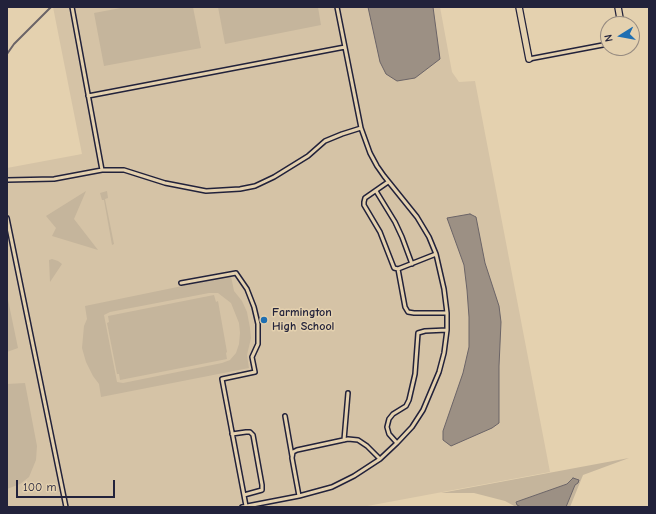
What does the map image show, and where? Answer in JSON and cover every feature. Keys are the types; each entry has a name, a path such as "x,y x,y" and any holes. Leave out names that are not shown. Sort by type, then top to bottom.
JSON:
{"street":[{"path":"519,7 529,59"}],"lane":[{"path":"72,7 102,170"},
{"path":"181,283 236,273 247,289 254,307 258,324 258,344 252,357 255,372 222,379 244,495 244,507 299,496 332,487 361,472 380,459 397,443 416,421 423,410 432,391 444,354 447,330 447,313 444,289 436,254 428,237 417,217 388,182 370,153 361,128 337,7"},
{"path":"529,59 600,46"},
{"path":"88,96 345,47"},
{"path":"7,180 54,179 102,170 124,170 166,183 206,191 240,189 255,186 274,178 308,156 325,141 361,128"},
{"path":"388,182 365,198 364,205 380,232 394,268 398,270 405,307 408,312 414,313 447,313"},
{"path":"376,191 395,222 412,264"},
{"path":"7,218 66,507"},
{"path":"398,270 436,254"},
{"path":"397,443 389,434 387,427 389,419 393,414 406,406 409,400 415,374 418,334 425,331 447,330"},
{"path":"344,440 348,393"},
{"path":"285,416 299,496"},
{"path":"232,434 250,432 254,442 262,490 244,495"},
{"path":"292,458 293,452 297,450 348,439 358,440 367,446 380,459"}],"shaded area":[{"name":"Farmington High School","path":"53,7 440,7 452,72 459,82 475,81 550,472 362,507 7,507 7,168 82,154"},
{"path":"126,7 193,7 201,48 104,66 94,13"},
{"path":"218,7 318,7 321,25 225,44"},
{"path":"368,7 433,7 440,59 415,78 397,81 386,74 380,62"},
{"path":"86,191 74,219 98,250 52,236 56,228 46,216"},
{"path":"107,191 108,198 105,199 114,244 112,245 104,200 102,200 100,193"},
{"path":"470,214 476,217 485,263 499,306 501,322 499,423 492,428 451,446 443,440 443,431 463,373 469,347 469,317 464,265 447,218"},
{"path":"52,259 62,264 50,282 49,260"},
{"path":"231,276 234,291 242,301 247,312 251,338 247,355 249,368 101,397 99,384 86,362 82,348 84,326 87,319 85,306","holes":["209,293 218,293 231,303 239,323 239,344 236,353 230,360 222,363 123,383 117,382 104,315 110,312"]},
{"path":"7,295 18,348 7,352"},
{"path":"214,295 216,302 218,301 227,359 120,380 119,374 117,374 107,323 109,322 108,316"},
{"path":"25,383 37,446 36,460 29,477 20,484 7,489 7,384"},
{"path":"629,458 583,475 570,507 566,507 575,485 573,478 567,484 516,502 517,505 521,507 516,507 505,501 474,493 441,493"},
{"path":"573,478 579,480 575,485 566,507 521,507 517,505 516,502 567,484"}],"waterway":[{"path":"7,54 14,44 51,7"}],"place":[{"name":"Farmington High School","path":"264,320"}]}
